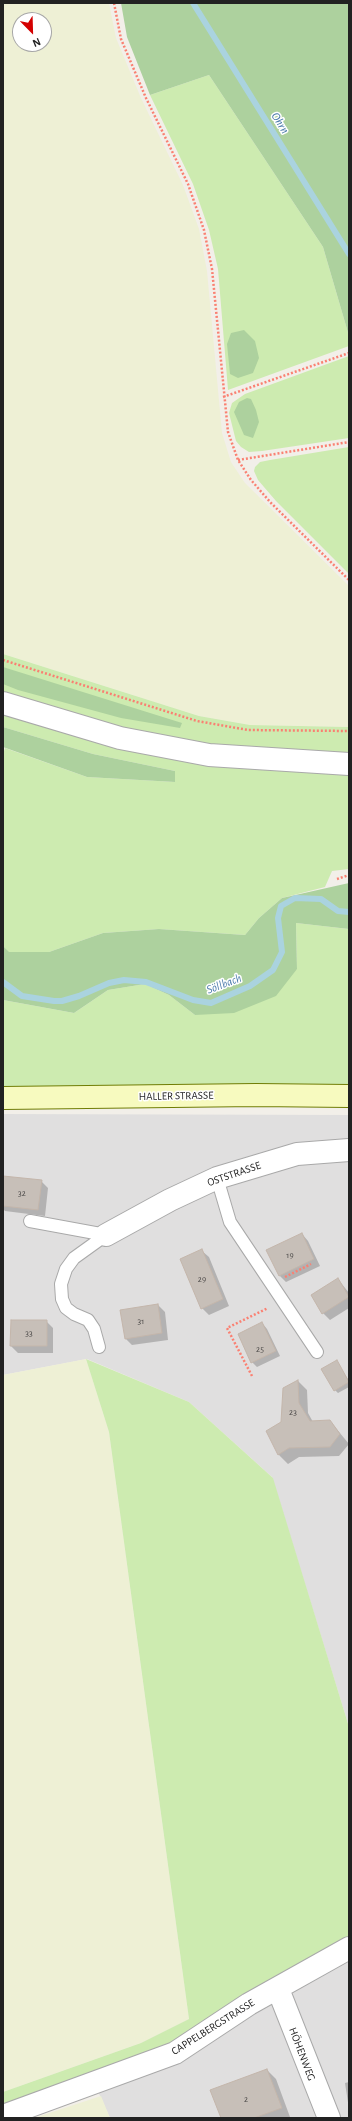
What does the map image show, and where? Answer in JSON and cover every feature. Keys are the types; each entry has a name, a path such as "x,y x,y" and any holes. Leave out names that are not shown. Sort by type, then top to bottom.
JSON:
{"main road":[{"name":"HALLER STRASSE","path":"3,1098 256,1095 349,1096"}],"street":[{"path":"3,703 120,738 209,755 349,764"},
{"name":"OSTSTRASSE","path":"106,1235 170,1200 217,1178 297,1154 349,1150"},
{"name":"CAPPELBERGSTRASSE","path":"3,2116 175,2053 249,2004 349,1948"},
{"name":"HÖHENWEG","path":"278,1989 329,2118"}],"lane":[{"path":"217,1178 230,1222 317,1352"},
{"path":"30,1221 106,1235"},
{"path":"99,1347 94,1329 88,1320 74,1314 66,1308 62,1299 61,1284 66,1269 74,1258 106,1235"}],"path":[{"path":"114,3 121,39 146,98 188,184 204,230 212,269 223,397 228,432 238,460 251,480 271,503 349,580"},
{"path":"223,397 349,353"},
{"path":"238,460 349,442"},
{"path":"3,660 197,721 248,730 349,731"},
{"path":"337,879 349,875"},
{"path":"272,1284 310,1264"},
{"path":"252,1376 227,1328 283,1300"}],"shaded area":[{"path":"3,1114 349,1115 349,1727 272,1477 189,1402 87,1359 3,1375"},
{"path":"349,1940 349,2118 110,2118 91,2076"}],"green space":[{"path":"3,3 109,3 116,38 141,98 183,185 199,229 207,271 222,433 231,462 245,483 349,586 349,727 250,725 199,716 3,654"},
{"path":"121,3 349,3 349,336 323,247 209,75 150,95 127,37"},
{"path":"209,75 323,247 349,336 349,346 228,390 218,269 209,230 193,184 150,95"},
{"path":"244,330 255,341 259,358 253,373 238,378 230,374 227,344 231,333"},
{"path":"349,356 349,438 249,452 241,447 236,441 229,413 232,403 245,394"},
{"path":"247,398 251,399 259,422 253,438 244,435 234,412 239,402"},
{"path":"349,447 349,574 276,501 258,480 254,471 255,467 260,462"},
{"path":"3,654 199,716 250,725 349,727 349,755 207,744 121,728 3,693"},
{"path":"3,667 182,723 180,728 121,718 18,690 3,684"},
{"path":"3,713 349,774 349,869 332,871 325,887 282,898 259,918 245,935 159,929 103,933 49,952 8,952 3,946 3,754 5,748 87,777 175,782 175,771 93,754 3,727"},
{"path":"3,727 93,754 175,771 175,782 87,777 3,747"},
{"path":"349,883 349,929 296,923 297,969 276,996 234,1013 195,1015 169,995 145,984 108,990 74,1013 3,1000 3,946 9,952 49,952 103,933 159,929 245,935 259,918 282,898"},
{"path":"296,923 349,929 349,1086 3,1088 3,1000 74,1013 108,990 145,984 169,995 195,1015 297,969"},
{"path":"86,1359 109,1432 189,2019 141,2043 3,2092 3,1375"},
{"path":"86,1359 189,1402 273,1478 349,1727 349,1940 171,2047 3,2109 3,2092 141,2043 189,2019 109,1432"},
{"path":"101,2096 110,2118 34,2118"}],"building":[{"path":"3,1176 42,1180 38,1210 3,1206"},
{"path":"302,1233 314,1259 279,1276 266,1250"},
{"path":"202,1249 223,1299 201,1309 180,1259"},
{"path":"338,1278 349,1297 322,1314 311,1295"},
{"path":"158,1304 162,1333 125,1339 120,1310"},
{"path":"11,1320 47,1320 47,1346 10,1346"},
{"path":"262,1322 276,1351 251,1363 238,1334"},
{"path":"337,1360 349,1382 334,1391 321,1369"},
{"path":"298,1380 299,1403 310,1421 330,1420 340,1434 330,1447 289,1448 278,1455 266,1431 281,1422 283,1388"},
{"path":"267,2069 282,2108 254,2118 221,2118 210,2090"}],"waterway":[{"name":"Ohrn","path":"193,3 349,254"},
{"name":"Söllbach","path":"3,982 22,996 54,1001 62,1001 79,996 109,983 124,980 146,982 193,1000 211,1003 250,986 273,970 282,952 278,918 281,906 295,898 321,899 338,911 349,912"}]}
